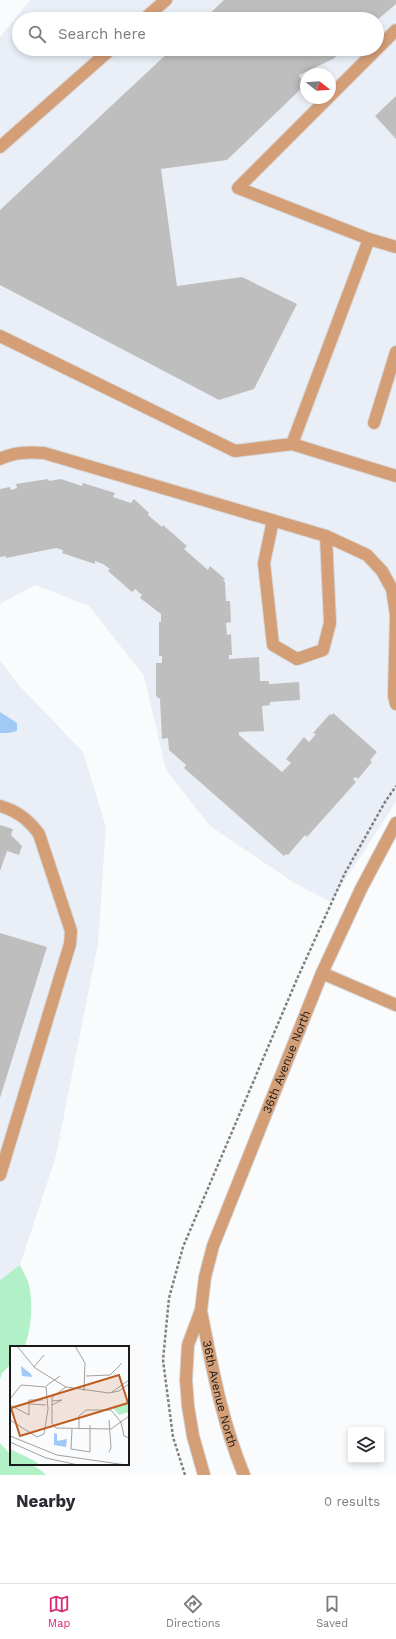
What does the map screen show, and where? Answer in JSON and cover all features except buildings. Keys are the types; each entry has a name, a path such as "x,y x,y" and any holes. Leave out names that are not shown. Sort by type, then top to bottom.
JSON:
{"street":[{"path":"152,12 166,0"},
{"path":"384,42 396,30"},
{"path":"0,147 102,56"},
{"path":"336,90 370,56"},
{"path":"322,104 238,188 369,239 396,247"},
{"path":"292,444 369,239"},
{"path":"0,336 235,451 292,444 396,476"},
{"path":"374,423 396,352"},
{"path":"0,459 26,452 44,453 326,536 367,555 382,571 392,589 396,615 394,696 396,704"},
{"path":"273,520 264,563 273,645 297,659 323,650 330,623 326,536"},
{"path":"0,806 14,810 31,822 39,834 71,931 70,944 0,1175"},
{"name":"36th Avenue North","path":"204,1475 193,1436 188,1406 186,1380 188,1345 201,1310 205,1277 213,1246 322,973 361,889 396,823"},
{"path":"322,973 396,1005"},
{"name":"36th Avenue North","path":"201,1310 217,1394 226,1426 244,1475"}],"shaded area":[{"path":"30,0 396,0 396,802 331,902 296,884 210,826 166,770 144,676 89,606 35,585 0,604 0,37 12,22 12,56 384,56 384,12 20,12"},
{"path":"0,660 17,683 83,752 106,827 98,943 56,1156 20,1265 0,1280"}],"green space":[{"path":"20,1265 29,1286 31,1295 31,1313 29,1332 24,1346 10,1346 10,1365 2,1373 0,1380 0,1280"},
{"path":"0,1443 10,1454 10,1465 34,1466 46,1475 0,1475"}],"water":[{"path":"0,712 17,723 17,731 0,733"}]}
